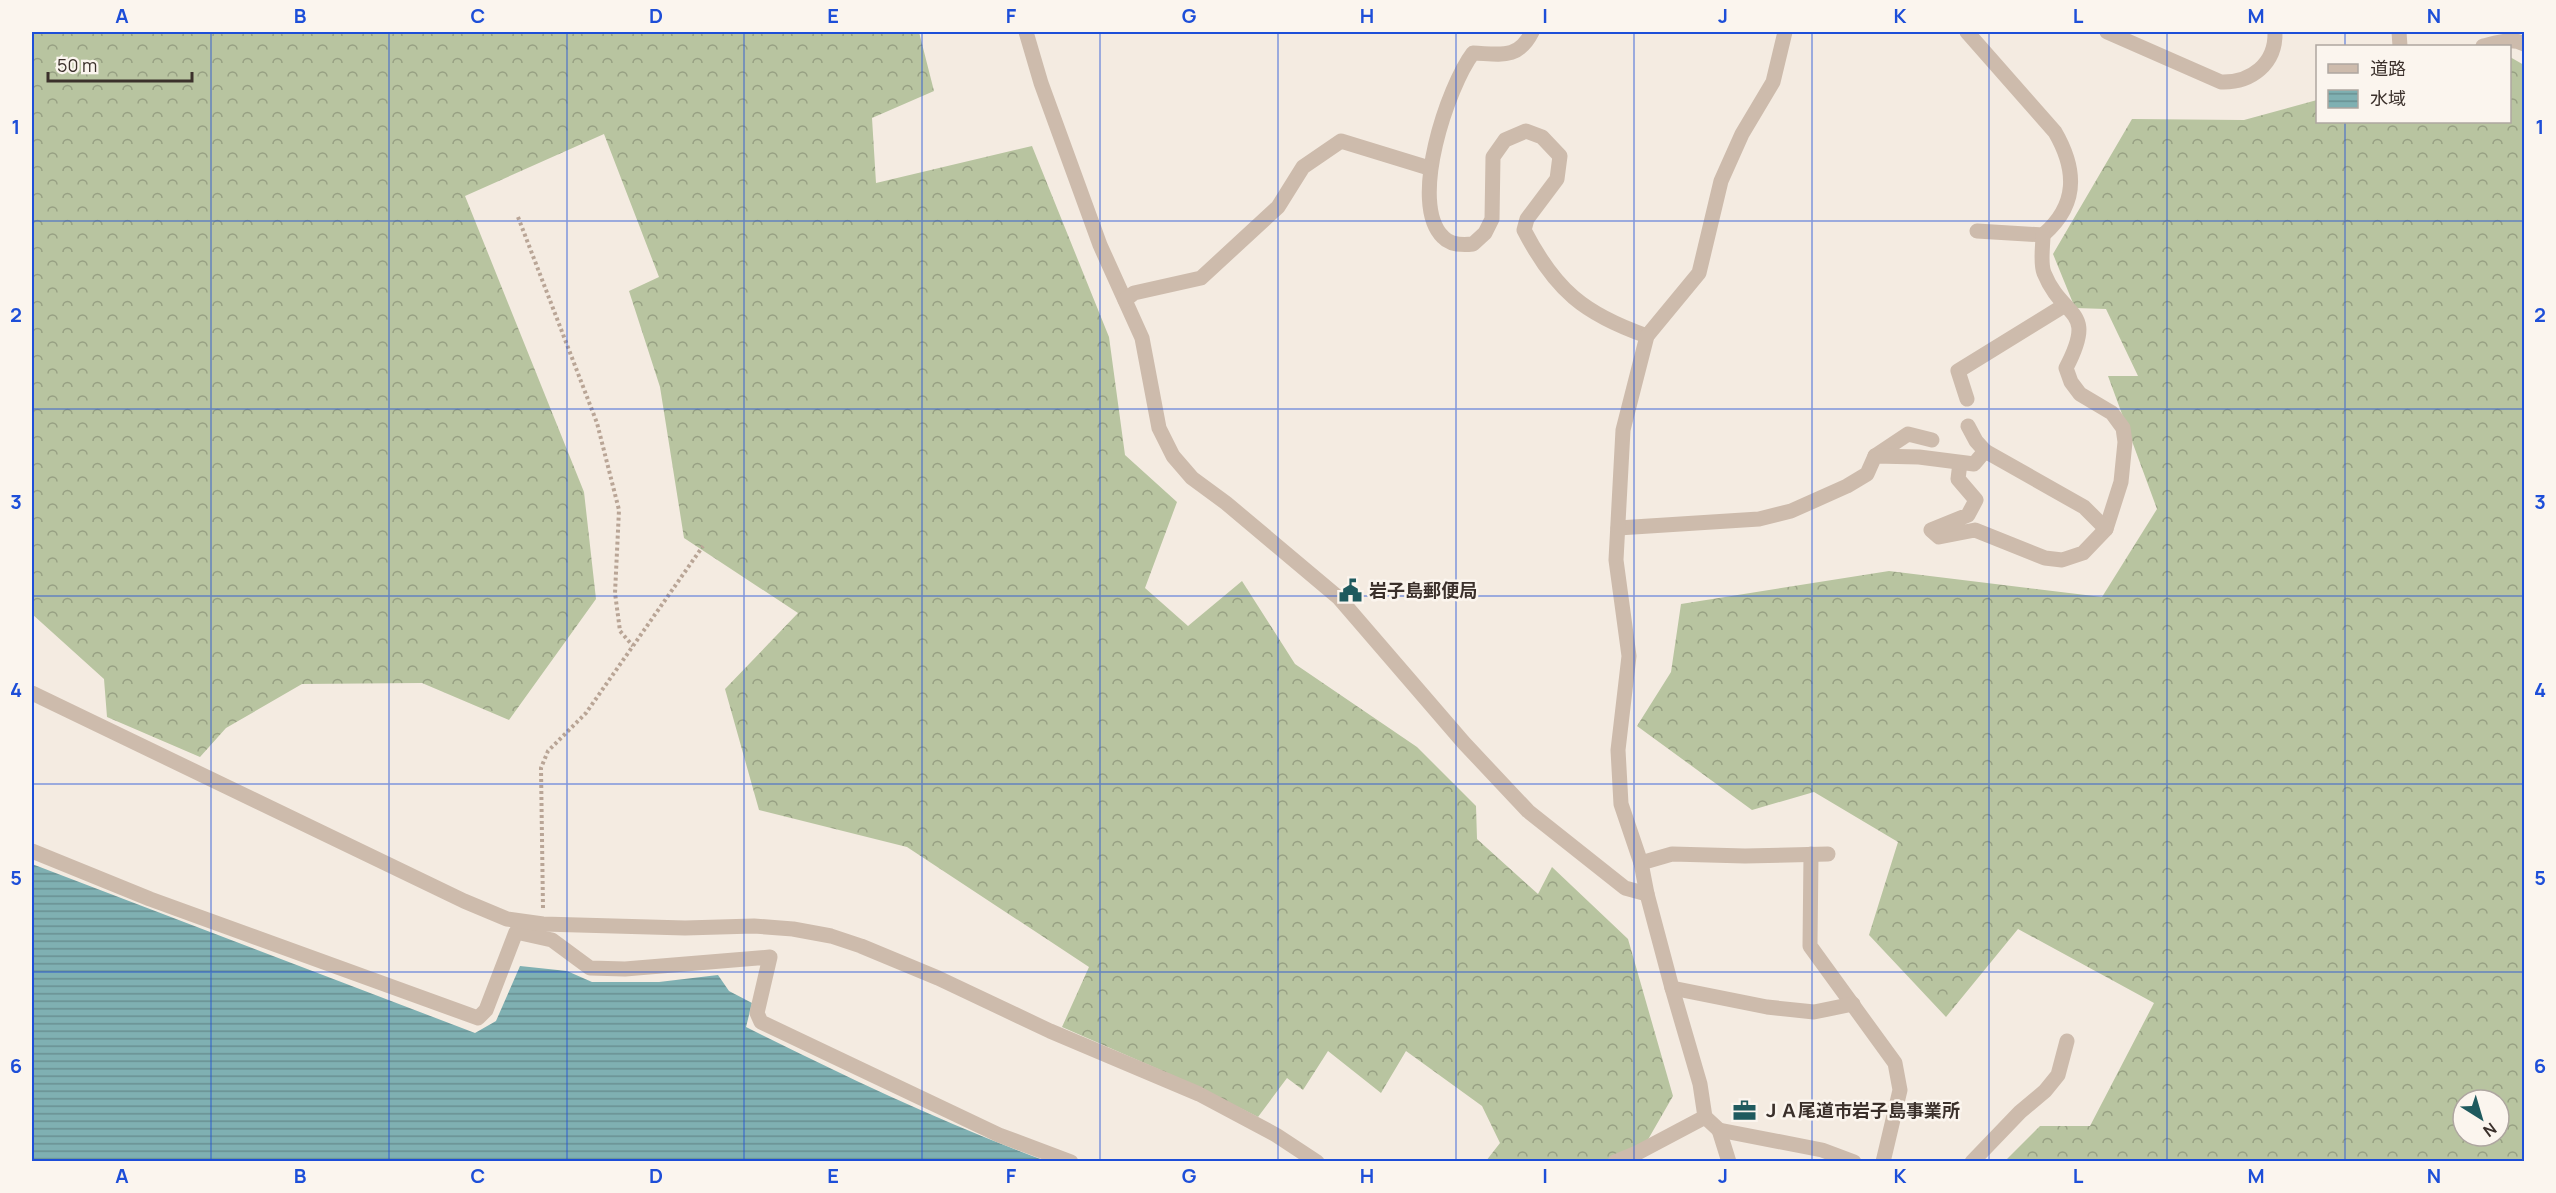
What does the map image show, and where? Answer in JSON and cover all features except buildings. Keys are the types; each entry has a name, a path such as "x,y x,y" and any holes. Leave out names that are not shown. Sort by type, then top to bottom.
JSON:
{"street":[{"path":"1026,32 1041,82 1100,245 1142,338 1159,428 1173,456 1192,478 1226,503 1339,598 1464,743 1528,811 1625,888 1647,894"},
{"path":"1532,32 1527,43 1510,54 1473,53 1464,64 1435,141 1429,168 1432,220 1443,238 1460,245 1473,244 1485,233 1492,219 1493,158 1505,140 1526,131 1542,137 1560,156 1557,179 1527,219 1524,230 1539,259 1568,294 1611,323 1647,336"},
{"path":"1730,1161 1719,1130 1705,1117 1700,1084 1672,988 1641,863 1621,804 1618,750 1629,656 1616,560 1623,430 1647,336 1699,273 1721,181 1742,134 1773,82 1785,32"},
{"path":"1967,32 2055,132 2065,149 2072,186 2056,223 2043,235 1977,231"},
{"path":"2107,32 2221,81 2236,82 2255,75 2269,58 2275,32"},
{"path":"2487,45 2502,41 2524,44"},
{"path":"1125,300 1134,293 1201,278 1278,207 1303,167 1341,141 1429,168"},
{"path":"1960,463 1958,479 1976,500 1968,515 1931,530 1939,537 1975,530 2045,558 2062,560 2083,553 2106,529 2121,482 2125,442 2123,428 2112,413 2079,394 2066,368 2079,344 2080,329 2075,314 2065,305 2043,272 2043,235"},
{"path":"1967,399 1958,371 2065,305"},
{"path":"1968,426 1976,441 1985,451 2084,507 2106,529"},
{"path":"1618,528 1759,519 1791,511 1847,486 1867,474 1875,456 1908,434 1932,440"},
{"path":"1875,456 1919,457 1974,464 1985,451"},
{"path":"32,693 464,901 507,919 543,924 685,928 754,926 793,929 831,936 938,978 1050,1031 1199,1094 1276,1135 1317,1161"},
{"path":"32,851 150,900 478,1018 486,1010 516,932 552,940 590,968 625,969 770,957 757,1013 761,1022 999,1136 1071,1161"},
{"path":"1641,863 1671,854 1745,856 1828,854"},
{"path":"1811,854 1810,946 1895,1063 1900,1090 1883,1161"},
{"path":"1672,988 1767,1007 1814,1012 1853,1004"},
{"path":"1972,1161 2020,1112 2045,1091 2058,1075 2067,1041"},
{"path":"1615,1161 1637,1153 1705,1117"},
{"path":"1719,1130 1822,1150 1854,1161"}],"path":[{"path":"518,217 597,423 619,510 615,593 620,631 633,646"},
{"path":"543,924 541,768 548,752 586,713 703,546"}],"green space":[{"path":"32,32 919,32 934,91 872,118 876,183 1032,146 1109,337 1125,455 1177,502 1145,588 1188,626 1242,581 1295,664 1417,747 1476,806 1477,839 1538,894 1552,867 1628,939 1673,1096 1646,1143 1606,1161 1486,1161 1500,1143 1482,1106 1406,1051 1381,1093 1328,1051 1303,1090 1287,1078 1258,1117 1190,1083 1062,1027 1089,967 907,847 759,810 725,689 798,613 684,538 660,387 629,291 659,277 604,134 465,196 584,492 596,599 509,720 422,683 302,684 226,728 200,757 107,717 104,679 32,614"},
{"path":"2511,58 2524,65 2524,1161 2005,1161 2040,1126 2090,1126 2154,1003 2018,929 1946,1017 1869,935 1898,842 1814,792 1752,810 1637,726 1671,672 1681,604 1889,571 2102,597 2157,509 2108,376 2138,376 2106,309 2075,308 2053,254 2132,119 2244,120 2316,100 2316,123 2511,123"}],"water":[{"path":"32,864 475,1033 496,1021 520,966 567,971 592,982 659,982 718,975 729,991 752,1003 746,1027 894,1098 1046,1161 32,1161"}],"place":[{"name":"岩子島郵便局","path":"1351,590"},
{"name":"ＪＡ尾道市岩子島事業所","path":"1744,1110"}]}
